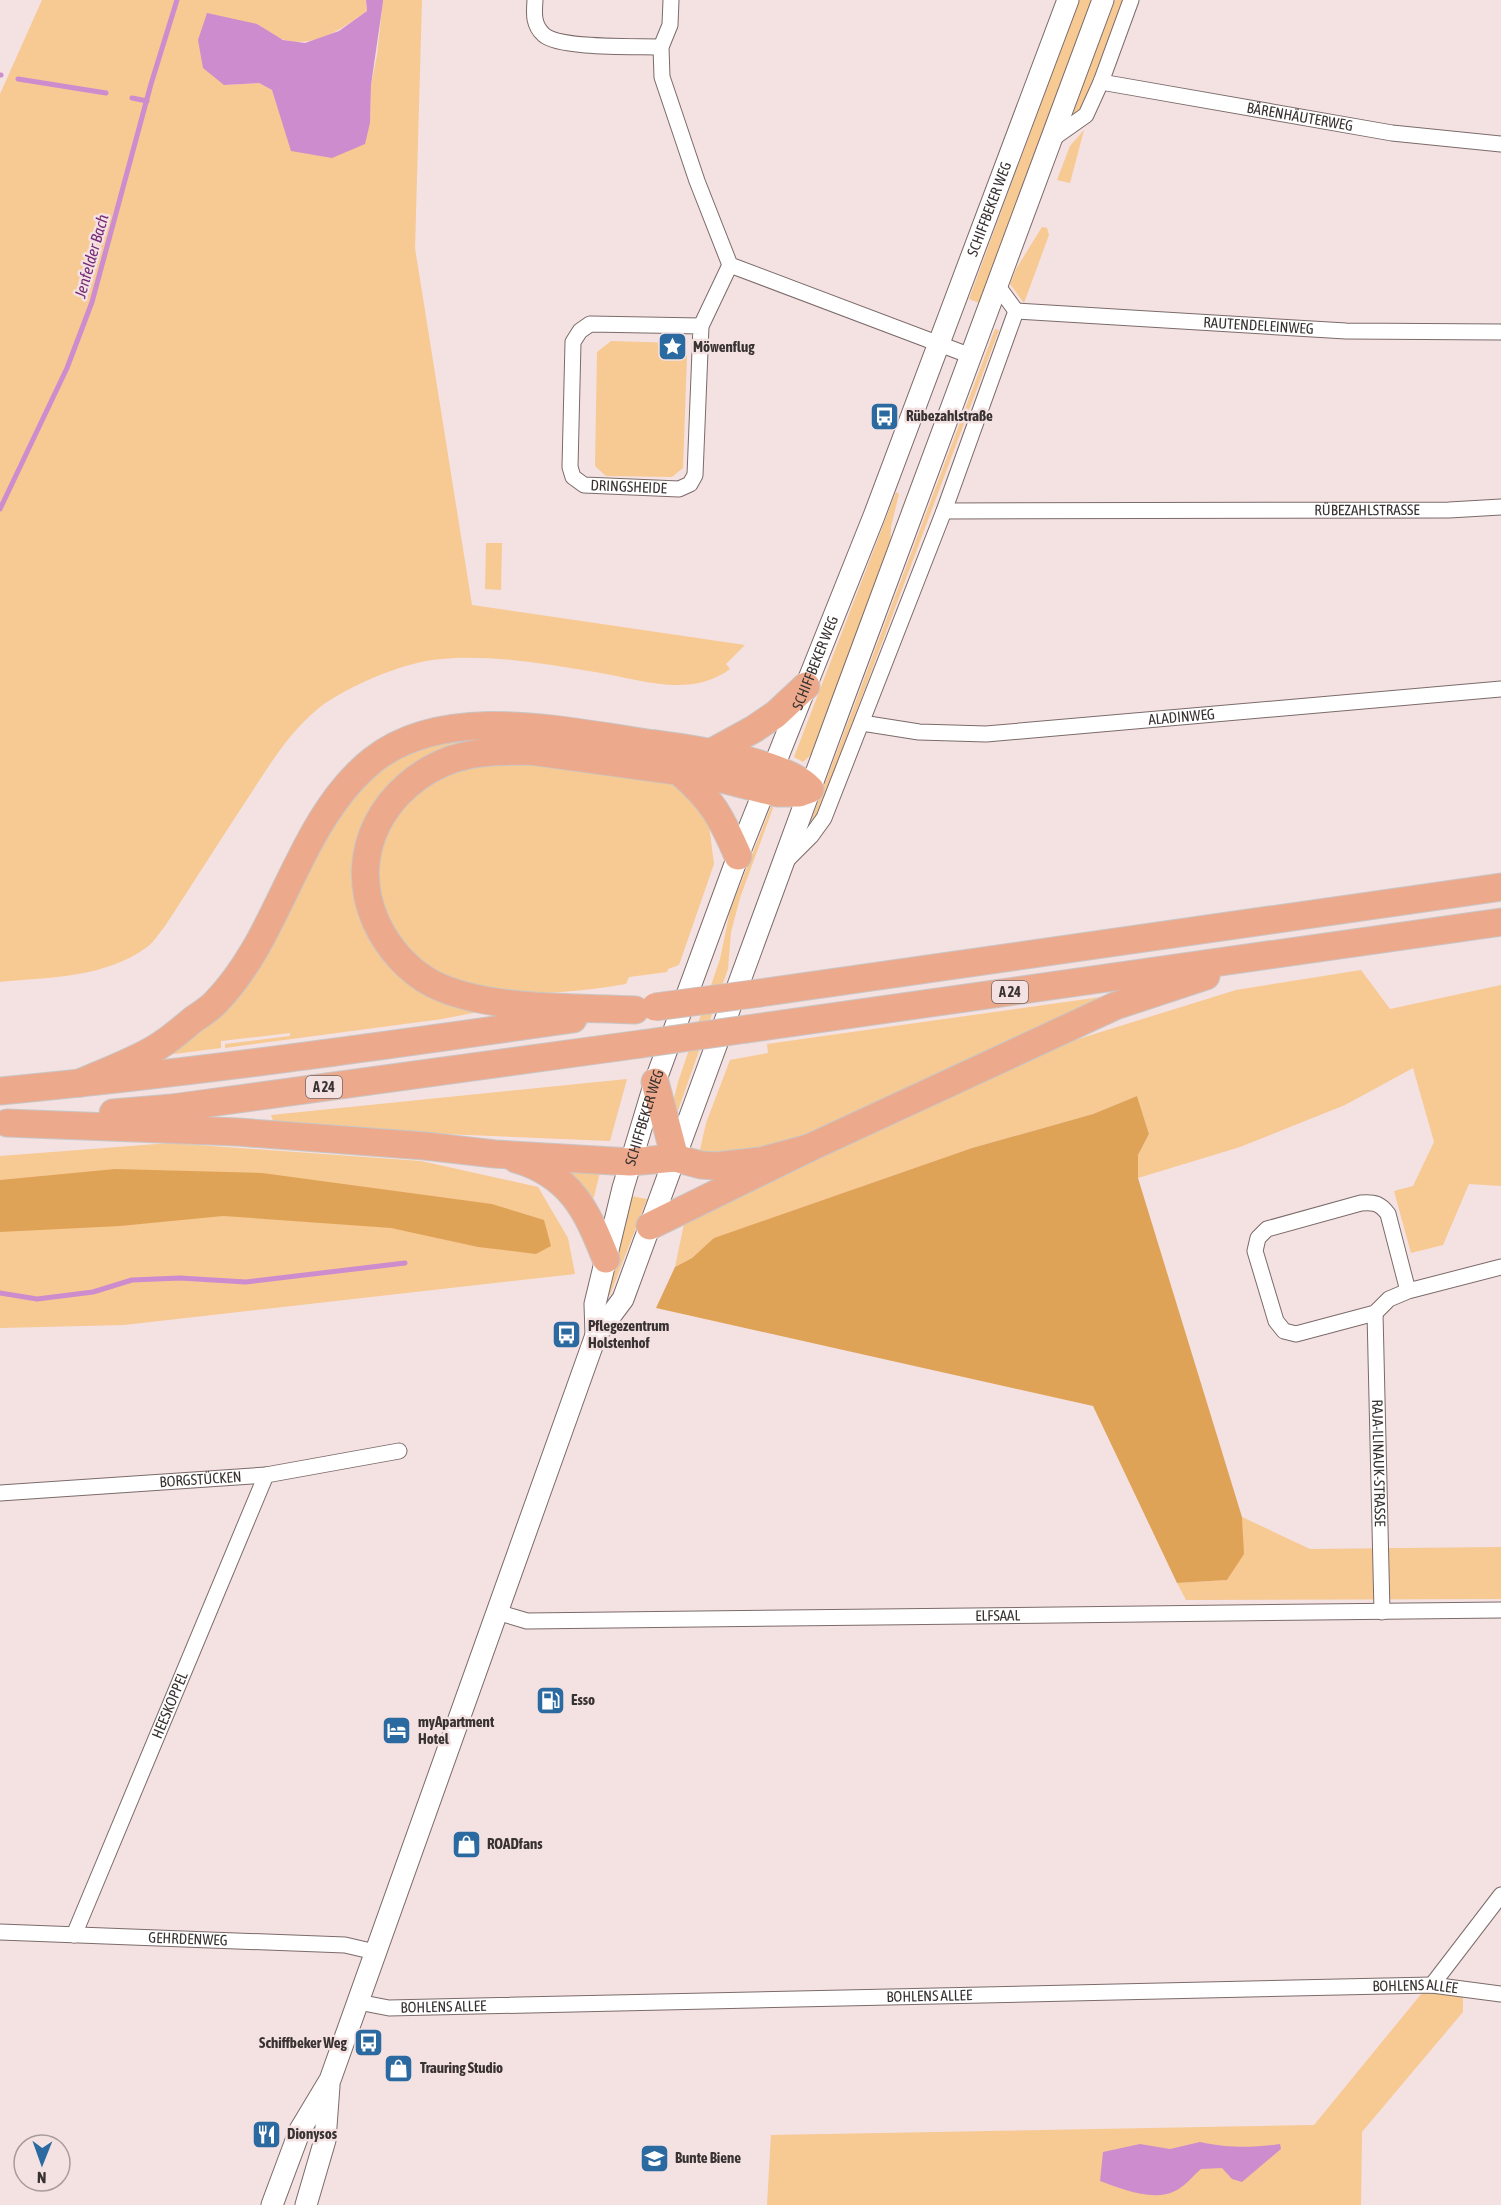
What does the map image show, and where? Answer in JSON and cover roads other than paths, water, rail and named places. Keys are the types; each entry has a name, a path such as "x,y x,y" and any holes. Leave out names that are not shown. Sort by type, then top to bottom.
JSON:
{"highway":[{"path":"712,752 776,714 806,686"},
{"path":"80,1083 160,1046 215,1003 250,959 303,853 330,807 352,779 373,760 404,741 434,731 464,726 526,727 712,752 790,793 810,789"},
{"path":"645,1009 512,1004 467,997 434,984 419,975 396,955 379,928 366,886 368,850 380,818 388,804 401,790 434,767 465,756 502,751 530,752 714,777 769,780"},
{"path":"681,773 702,791 720,815 738,856"},
{"name":"A 24","path":"0,1091 344,1051 1501,887"},
{"name":"A 24","path":"3,1123 172,1108 641,1044 1501,921"},
{"path":"650,1226 809,1148 1115,1006 1273,954"},
{"path":"655,1083 675,1158"},
{"path":"3,1123 238,1132 425,1146 495,1154 630,1162 675,1158 701,1165 716,1166 761,1161 809,1148"},
{"path":"495,1154 521,1160 539,1169 573,1194 588,1216 606,1259"}],"main road":[{"name":"SCHIFFBEKER WEG","path":"596,1335 595,1304 630,1162 655,1083 738,856 878,506 1068,0"},
{"name":"SCHIFFBEKER WEG","path":"272,2205 300,2130 330,2080 596,1335 623,1299 1103,0"},
{"name":"SCHIFFBEKER WEG","path":"306,2205 325,2140 330,2080"}],"street":[{"path":"535,0 534,21 545,36 564,44 661,47"},
{"path":"671,0 670,25 661,47 662,77 697,181 730,265 971,356"},
{"path":"1052,139 1086,115 1101,82 1131,0"},
{"name":"BÄRENHÄUTERWEG","path":"1101,82 1392,133 1501,144"},
{"name":"DRINGSHEIDE","path":"701,326 590,324 580,331 573,342 570,467 573,477 584,485 679,489 690,484 695,475 701,326 730,265"},
{"path":"997,285 1016,311"},
{"name":"RAUTENDELEINWEG","path":"1016,311 1346,331 1501,332"},
{"name":"SCHIFFBEKER WEG","path":"782,864 811,836 824,818 944,511 1016,311"},
{"name":"RÜBEZAHLSTRASSE","path":"944,511 1449,510 1501,507"},
{"name":"ALADINWEG","path":"862,723 919,732 986,734 1501,689"},
{"path":"1408,1291 1388,1214 1383,1206 1374,1202 1361,1203 1267,1229 1258,1238 1255,1251 1276,1321 1284,1331 1296,1334 1375,1313 1389,1299 1408,1291 1501,1267"},
{"name":"RAJA-ILINAUK-STRASSE","path":"1375,1313 1382,1612"},
{"name":"BORGSTÜCKEN","path":"0,1493 266,1475 399,1451"},
{"name":"HEESKOPPEL","path":"74,1935 266,1475"},
{"name":"ELFSAAL","path":"496,1612 527,1621 1501,1610"},
{"path":"1432,1985 1501,1895"},
{"name":"GEHRDENWEG","path":"0,1932 345,1945 375,1952"},
{"name":"BOHLENS ALLEE","path":"358,2002 389,2008 1432,1985 1501,1994"}],"waterway":[{"name":"Jenfelder Bach","path":"0,509 67,368 92,302 151,84 177,0"},
{"path":"18,79 106,93"},
{"path":"132,98 147,101"},
{"path":"0,1293 37,1299 93,1292 132,1280 180,1278 246,1282 405,1263"}],"place":[{"name":"Möwenflug","path":"672,347"},
{"name":"Rübezahlstraße","path":"885,416"},
{"name":"Pflegezentrum Holstenhof","path":"567,1335"},
{"name":"Esso","path":"550,1700"},
{"name":"myApartment Hotel","path":"397,1731"},
{"name":"ROADfans","path":"466,1844"},
{"name":"Schiffbeker Weg","path":"368,2043"},
{"name":"Trauring Studio","path":"399,2068"},
{"name":"Dionysos","path":"266,2134"},
{"name":"Bunte Biene","path":"654,2158"}]}
